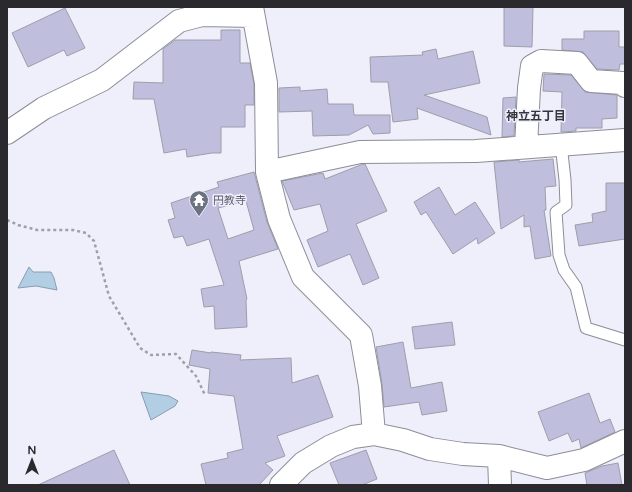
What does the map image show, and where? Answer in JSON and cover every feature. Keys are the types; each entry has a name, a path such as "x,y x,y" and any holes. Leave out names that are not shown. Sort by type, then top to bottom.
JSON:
{"street":[{"path":"7,133 44,108 102,80 179,21 202,15 253,11 266,83 267,172 279,219 303,277 361,335 370,386 374,434"},
{"path":"526,147 529,88 532,66 541,61 577,63 591,81 623,83 625,86"},
{"path":"267,172 360,152 476,151 625,140"},
{"path":"281,485 303,463 331,446 353,437 374,434 403,440 430,449 463,454 499,456 547,468 584,460 625,441"},
{"path":"499,456 500,485"}],"lane":[{"path":"561,144 566,205 556,212 559,255 564,270 576,287 586,328 625,340"}],"path":[{"path":"7,220 18,225 37,230 73,230 86,233 94,241 109,296 140,348 151,355 176,354 196,376 205,395"}],"water":[{"path":"29,267 33,272 51,272 57,290 36,286 18,288"},
{"path":"141,392 169,396 178,401 175,406 151,420"}],"building":[{"path":"504,7 533,7 532,47 504,46"},
{"path":"65,8 85,48 67,56 64,50 28,67 12,33"},
{"path":"221,30 240,30 240,63 250,63 254,84 254,105 245,105 245,127 221,127 221,153 187,157 186,149 164,153 154,99 133,99 134,82 163,83 163,49 175,40 221,40"},
{"path":"584,31 619,31 619,47 625,47 625,64 620,64 619,70 597,69 583,52 562,50 562,39 584,39"},
{"path":"436,49 438,59 473,51 480,83 424,95 487,117 491,135 417,108 418,119 393,122 388,82 371,82 370,57 423,55 422,52"},
{"path":"544,74 571,75 585,92 617,95 617,118 602,119 602,128 576,128 576,131 561,132 562,92 543,91"},
{"path":"300,87 300,91 327,89 328,104 353,104 354,115 390,115 390,133 373,134 368,125 349,135 313,136 312,111 279,112 279,88"},
{"path":"516,97 514,136 502,137 503,98"},
{"path":"553,159 556,186 545,187 546,210 544,210 551,256 535,259 530,226 524,227 524,215 501,229 494,162 519,160 519,162"},
{"path":"365,164 387,211 356,224 379,278 363,285 350,254 318,267 307,240 328,231 320,204 294,210 282,181 323,173 325,179"},
{"path":"254,172 267,222 278,249 239,261 247,299 247,327 215,329 214,306 204,307 201,289 224,285 209,239 187,246 183,236 174,238 168,220 175,218 171,203 219,187 217,182","holes":["246,201 254,230 228,239 218,208"]},
{"path":"606,183 625,183 625,239 579,246 575,225 593,222 592,214 606,211"},
{"path":"439,187 455,215 475,202 495,233 478,244 477,238 453,254 426,212 421,215 414,202"},
{"path":"452,322 455,345 415,349 412,327"},
{"path":"403,342 411,388 442,382 447,411 422,415 419,402 384,407 376,347"},
{"path":"192,350 241,355 240,360 291,358 292,383 318,375 333,417 277,436 285,456 265,463 273,470 259,485 206,485 201,464 228,458 227,453 243,449 234,396 208,393 210,369 189,365"},
{"path":"589,393 600,423 610,419 615,432 581,448 579,439 572,442 568,433 549,441 538,412"},
{"path":"114,450 130,485 38,485"},
{"path":"366,450 377,479 362,485 339,485 330,463"},
{"path":"618,463 622,485 587,485 585,473 602,466"}],"place":[{"name":"円教寺","path":"199,217"}],"district":[{"name":"神立五丁目","path":"536,116"}]}
